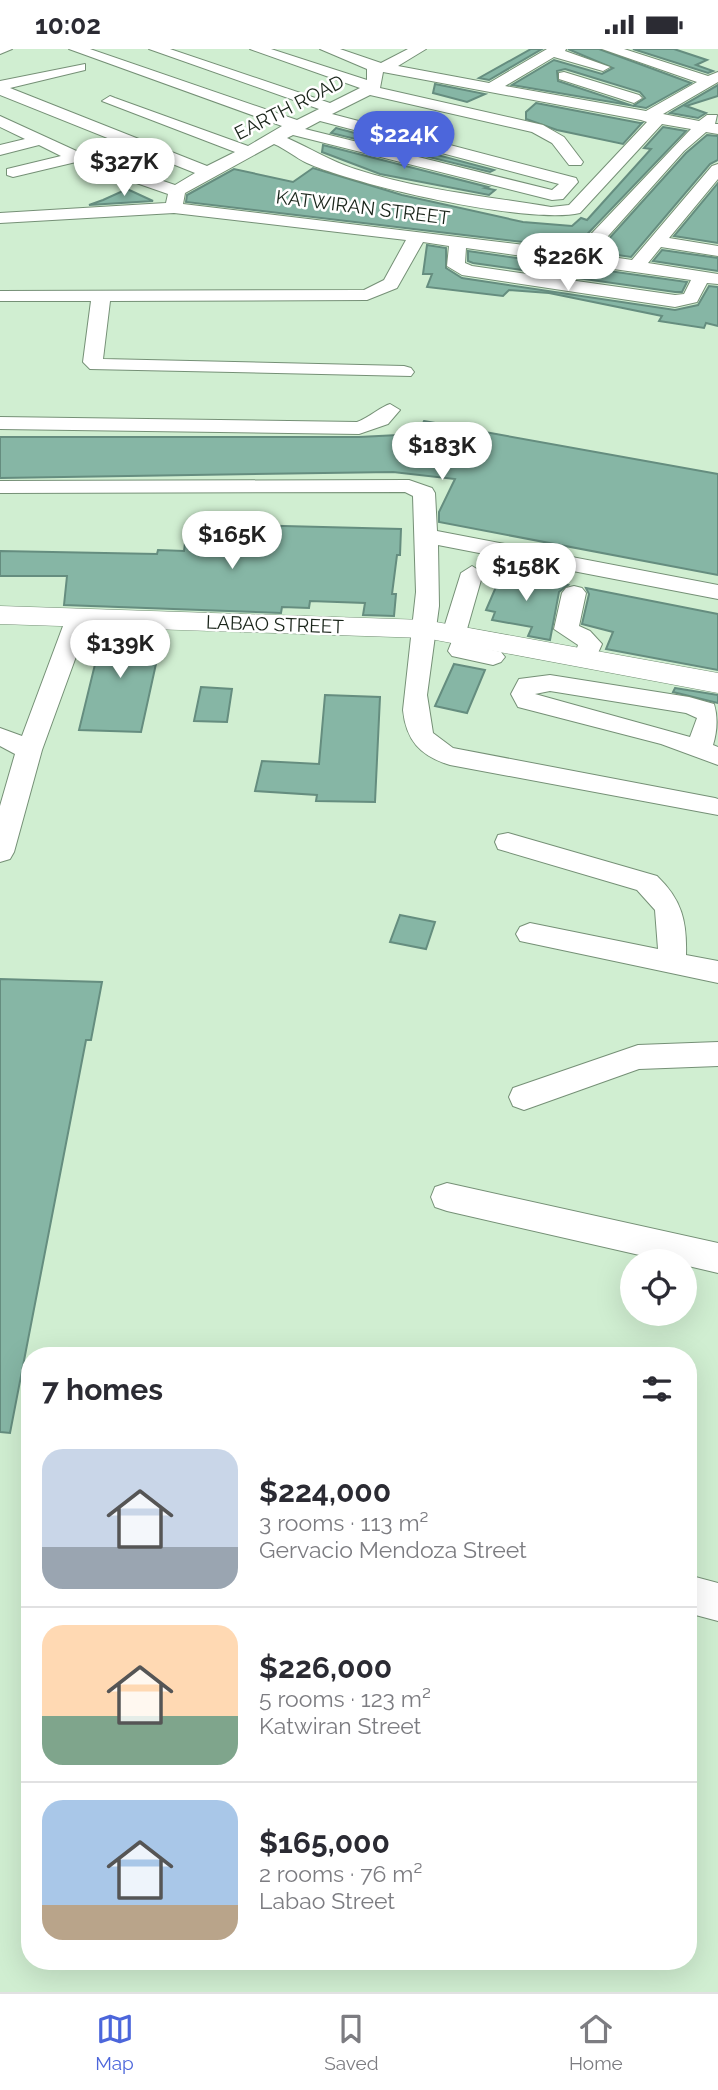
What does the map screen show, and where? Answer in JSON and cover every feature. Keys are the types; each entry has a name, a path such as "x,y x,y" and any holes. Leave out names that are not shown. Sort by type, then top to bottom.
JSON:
{"main road":[{"name":"LABAO STREET","path":"0,615 78,618 176,615 425,629"},
{"path":"425,629 718,683"}],"street":[{"path":"76,49 291,127 552,195 557,195 570,180 323,112 156,49"},
{"path":"203,49 285,76"},
{"path":"257,49 371,88 537,128 558,140 575,162"},
{"name":"EARTH ROAD","path":"175,200 207,172 371,88 376,71 373,65 327,49"},
{"path":"373,65 391,49"},
{"path":"373,65 419,49"},
{"path":"609,49 713,79"},
{"path":"494,86 556,50 620,73"},
{"path":"373,65 656,114"},
{"path":"0,87 80,67"},
{"path":"565,76 718,139"},
{"path":"140,96 268,140 285,142 311,159 352,174 433,193 551,212 574,209 656,114 713,79"},
{"path":"0,87 37,107 207,172"},
{"path":"330,90 352,98"},
{"path":"228,161 107,108 247,151"},
{"path":"579,257 695,130 718,114"},
{"path":"0,121 175,200"},
{"path":"0,131 17,128"},
{"path":"695,130 718,128"},
{"path":"0,150 40,140"},
{"path":"12,172 77,157"},
{"path":"636,265 718,169"},
{"name":"KATWIRAN STREET","path":"0,218 175,200 636,265 709,278"},
{"path":"0,296 367,295 391,284 421,235 440,218"},
{"path":"206,227 409,252"},
{"path":"458,240 455,265 468,271 675,301 691,298 709,278"},
{"path":"655,241 718,251"},
{"path":"102,296 93,362 97,365 404,372"},
{"path":"0,423 359,428 381,420 390,410"},
{"path":"0,487 409,486 424,493 425,629 415,705 417,726 424,741 433,749 450,756 715,807"},
{"path":"426,536 718,592"},
{"path":"471,573 459,635 460,650 493,657"},
{"path":"574,593 566,629 582,636 590,644 586,657"},
{"path":"0,852 29,750 78,618"},
{"path":"550,683 690,705 705,710 709,718 709,753 669,738 527,701 523,694 528,685 550,683"},
{"path":"0,736 29,750"},
{"path":"508,842 648,883 665,899 672,913 672,962"},
{"path":"530,934 718,972"},
{"path":"524,1097 638,1057 718,1054"},
{"path":"447,1197 718,1258"},
{"path":"697,1596 718,1602"}],"building":[{"path":"531,49 542,49 489,80 479,78"},
{"path":"568,49 599,49 691,83 646,108 633,106 645,98 640,92 565,69 557,71 558,81 632,106 512,85 554,60 602,74 613,68"},
{"path":"633,49 674,49 707,60 696,65 713,71 708,73"},
{"path":"435,84 485,94 467,102 433,93"},
{"path":"718,85 718,96 686,106 706,113 698,118 670,113"},
{"path":"536,103 642,123 623,144 557,130 526,119 526,112"},
{"path":"663,127 686,131 574,248 186,202 187,195 234,169 293,182 313,168 402,195 523,222 572,226 581,218 587,220 651,149 644,148"},
{"path":"336,128 494,170 490,172 331,133"},
{"path":"707,135 718,136 718,160 710,164 631,257 597,252 686,153"},
{"path":"323,145 495,190 489,195 380,174 322,152"},
{"path":"718,183 718,243 674,236"},
{"path":"127,189 153,201 89,205 103,200"},
{"path":"427,245 446,248 446,268 462,278 675,310 698,305 709,286 718,287 718,326 706,323 704,328 659,321 662,316 549,293 509,290 503,296 427,287 432,274 423,274"},
{"path":"662,250 718,258 718,271 653,261"},
{"path":"468,251 687,282 682,292 675,292 473,263 468,261"},
{"path":"424,421 718,474 718,575 439,522 439,512 455,479 393,472 0,478 0,437 359,437 418,434"},
{"path":"201,524 401,529 400,555 397,555 392,594 396,594 394,616 363,615 365,603 310,601 309,608 282,607 281,613 64,605 67,576 0,576 0,551 157,554 158,550 184,551 186,535 199,535"},
{"path":"502,573 568,585 559,592 550,640 528,636 532,627 492,620 495,612 486,610"},
{"path":"586,588 718,614 718,670 606,649 613,632 582,624 589,594"},
{"path":"90,630 163,632 141,732 79,730 98,652 85,652"},
{"path":"454,664 485,670 467,713 435,706"},
{"path":"201,687 232,689 227,722 194,721"},
{"path":"675,688 718,695 718,703 673,692"},
{"path":"325,695 380,697 375,802 316,801 317,795 255,791 262,761 319,764"},
{"path":"400,915 435,922 426,949 390,942"},
{"path":"0,979 102,982 91,1040 86,1040 27,1347 21,1347 21,1376 10,1433 0,1432"}]}
